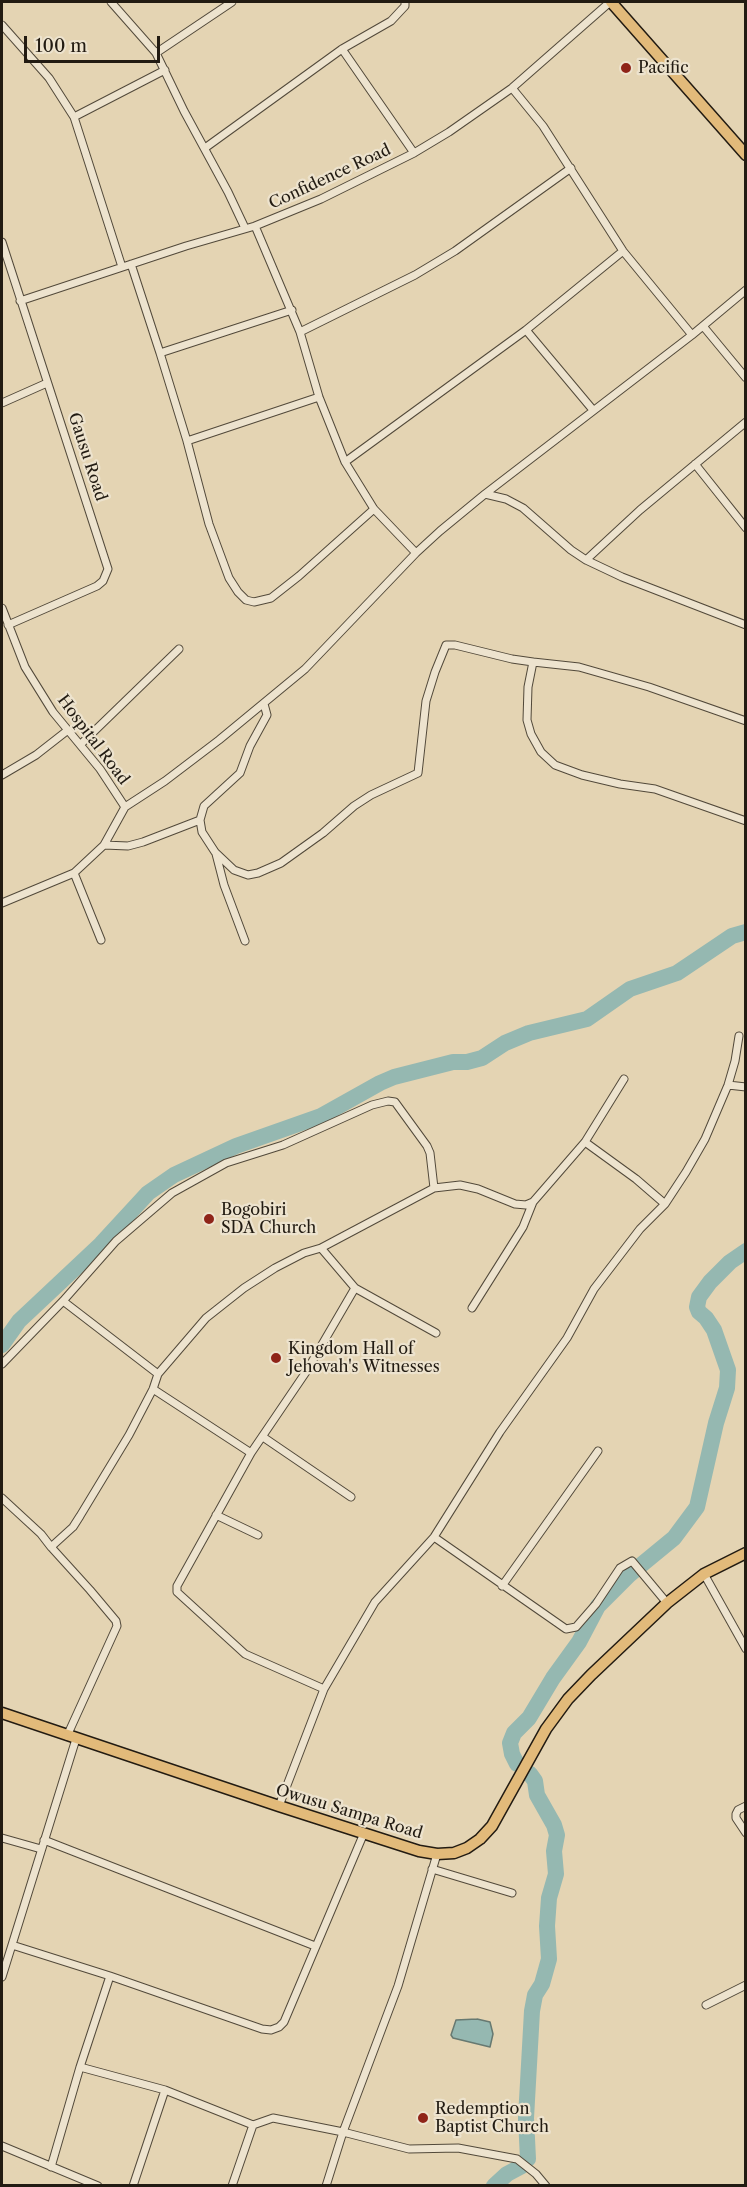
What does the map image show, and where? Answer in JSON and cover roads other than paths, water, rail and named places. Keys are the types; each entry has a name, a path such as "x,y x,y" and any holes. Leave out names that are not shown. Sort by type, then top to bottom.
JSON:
{"main road":[{"path":"611,2 746,155"},
{"name":"Owusu Sampa Road","path":"2,1713 419,1851 437,1854 454,1852 467,1848 480,1839 492,1826 546,1729 568,1699 591,1675 667,1603 704,1574 746,1553"}],"street":[{"path":"111,2 156,53 244,228"},
{"path":"156,53 232,2"},
{"path":"205,148 342,50 391,21 405,6 405,2"},
{"name":"Confidence Road","path":"20,301 255,226 321,199 414,153 449,132 512,88 611,2"},
{"path":"2,25 48,78 74,117 122,267"},
{"path":"342,50 414,153"},
{"path":"74,117 165,70"},
{"path":"512,88 543,126 623,250 692,335"},
{"path":"300,333 415,275 455,251 571,168"},
{"path":"255,226 292,310 319,397 345,462 374,509 416,553"},
{"name":"Gausu Road","path":"2,242 108,569 103,581 97,586 8,625"},
{"path":"345,462 526,330 623,250"},
{"path":"131,264 187,441 209,524 220,555 238,592 246,600 254,603 264,601 279,593 374,509"},
{"path":"125,807 165,781 305,669 416,553 485,494 692,335 746,290"},
{"path":"160,353 292,310"},
{"path":"703,326 746,378"},
{"path":"526,330 593,410"},
{"path":"2,403 47,383"},
{"path":"187,441 319,397"},
{"path":"586,560 640,510 746,422"},
{"path":"695,464 746,528"},
{"path":"485,494 506,499 523,508 564,545 586,560 663,594 746,625"},
{"name":"Hospital Road","path":"2,608 25,667 53,712 81,744 125,807 104,845 75,873 2,903"},
{"path":"264,704 267,715 250,746 240,773 204,806 200,820 202,832 215,852 234,870 248,875 258,873 293,855 354,806 371,795 418,773 426,701 446,645 455,645 512,659 579,667 649,687 746,721"},
{"path":"81,744 179,649"},
{"path":"532,662 526,720 541,752 555,765 582,776 655,789 746,821"},
{"path":"2,775 36,755 68,730"},
{"path":"104,845 128,846 143,843 200,820"},
{"path":"215,852 224,885 245,941"},
{"path":"75,873 102,940"},
{"path":"279,1806 324,1689 375,1602 434,1537 494,1441 567,1338 594,1289 640,1229 665,1204 705,1139 728,1085 739,1036"},
{"path":"472,1308 523,1227 532,1202 585,1142 624,1079"},
{"path":"728,1085 746,1088"},
{"path":"2,1364 116,1241 172,1194 226,1163 283,1144 372,1105 388,1101 395,1102 399,1106 427,1146 430,1153 434,1188"},
{"path":"585,1142 636,1179 665,1204"},
{"path":"51,1547 73,1527 80,1516 129,1435 153,1389 158,1374 206,1318 221,1306 275,1268 321,1248 434,1188 460,1185 515,1204 525,1205 532,1202"},
{"path":"321,1248 356,1288 436,1333"},
{"path":"324,1689 245,1654 177,1592 177,1586 251,1453 306,1372 356,1288"},
{"path":"63,1300 158,1374"},
{"path":"153,1389 251,1453"},
{"path":"263,1437 351,1497"},
{"path":"502,1586 598,1451"},
{"path":"2,1498 41,1534 116,1621 117,1626 72,1738 42,1849 2,1977"},
{"path":"216,1515 258,1535"},
{"path":"434,1537 566,1629 573,1629 596,1604 620,1568 632,1561 667,1603"},
{"path":"704,1574 746,1649"},
{"path":"746,1806 738,1810 736,1814 736,1818 746,1833"},
{"path":"12,1945 110,1976 262,2030 271,2030 284,2022 364,1833"},
{"path":"2,1838 42,1849"},
{"path":"44,1840 315,1946"},
{"path":"326,2186 343,2132 398,1986 437,1854"},
{"path":"432,1869 512,1893"},
{"path":"51,2167 80,2067 110,1976"},
{"path":"706,2005 746,1985"},
{"path":"80,2067 165,2090 253,2125 273,2118 409,2148 458,2148 517,2159 537,2174 546,2186"},
{"path":"133,2186 165,2090"},
{"path":"232,2186 253,2125"},
{"path":"2,2146 98,2186"}],"water":[{"path":"477,2019 490,2022 493,2034 490,2047 453,2038 451,2035 456,2020"}],"waterway":[{"path":"2,1345 19,1321 101,1244 148,1193 174,1175 236,1146 321,1116 394,1077 453,1062 467,1062 482,1058 505,1043 529,1033 587,1019 630,989 677,973 732,936 746,932"},
{"path":"517,1764 510,1743 514,1733 529,1718 553,1678 579,1642 598,1606 629,1575 674,1538 697,1507 716,1423 727,1388 728,1370 714,1330 697,1307 699,1297 710,1282 730,1262 746,1251"},
{"path":"528,2159 526,2118 532,2011 535,1995 542,1984 549,1959 547,1926 549,1898 556,1874 554,1851 557,1835 537,1795 535,1781 530,1774"},
{"path":"494,2186 507,2174 522,2166"}],"place":[{"name":"Pacific","path":"626,68"},
{"name":"Bogobiri SDA Church","path":"209,1219"},
{"name":"Kingdom Hall of Jehovah's Witnesses","path":"276,1358"},
{"name":"Redemption Baptist Church","path":"423,2118"}]}
